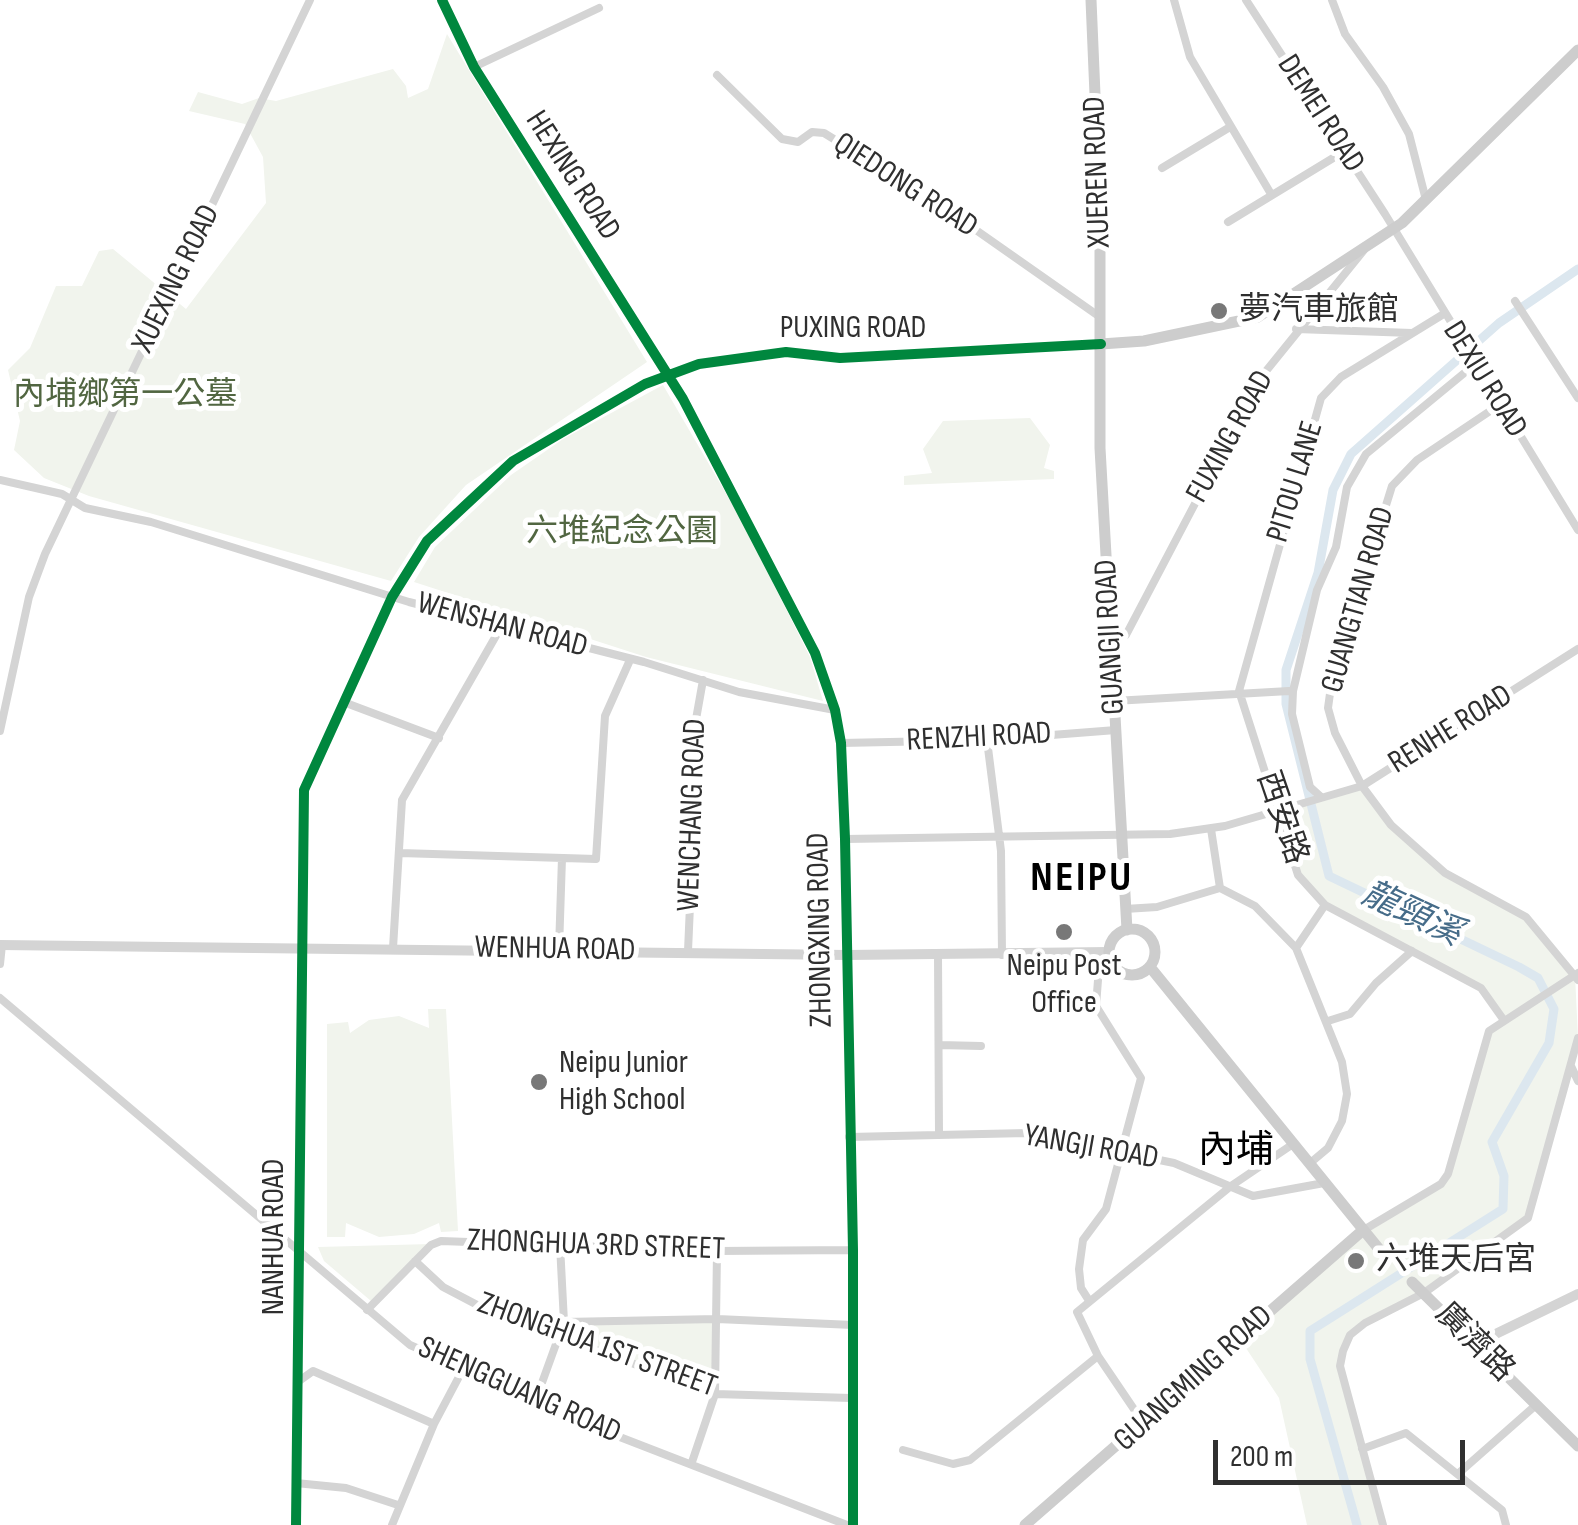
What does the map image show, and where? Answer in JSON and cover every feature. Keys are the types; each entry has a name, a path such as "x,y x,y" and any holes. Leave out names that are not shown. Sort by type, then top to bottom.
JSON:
{"main road":[{"name":"XUEREN ROAD","path":"1092,0 1101,344"},
{"path":"1101,344 1258,318 1393,228 1578,50"},
{"name":"GUANGJI ROAD","path":"1101,344 1100,448 1127,930"},
{"path":"1127,930 1143,932 1154,944 1150,966 1139,974 1125,974 1104,953 1114,938 1127,930"},
{"path":"1150,966 1379,1250"},
{"name":"GUANGMING ROAD","path":"1025,1525 1362,1231"},
{"name":"廣濟路","path":"1412,1282 1578,1446"}],"street":[{"name":"XUEXING ROAD","path":"0,731 29,597 70,499 310,0"},
{"name":"HEXING ROAD","path":"442,0 474,68 668,374"},
{"path":"1174,0 1190,57 1271,194"},
{"name":"DEMEI ROAD","path":"1246,0 1393,228"},
{"path":"1332,0 1344,34 1383,87 1409,134 1426,200"},
{"path":"474,68 600,8"},
{"name":"QIEDONG ROAD","path":"717,75 782,140 798,142 812,132 824,134 936,202 1100,317"},
{"path":"1162,168 1230,127"},
{"path":"1228,222 1343,152"},
{"name":"DEXIU ROAD","path":"1393,228 1442,315 1578,530"},
{"name":"FUXING ROAD","path":"1111,640 1126,635 1262,376 1296,328 1369,242"},
{"path":"1516,300 1578,398"},
{"name":"PITOU LANE","path":"1239,691 1321,398 1341,378 1442,315"},
{"path":"1296,328 1412,333"},
{"name":"PUXING ROAD","path":"346,703 392,597 427,541 492,476 554,434 668,374 712,361 786,352 840,358 1101,344"},
{"path":"1320,798 1310,787 1292,714 1293,691 1317,590 1336,547 1347,487 1366,454 1472,362"},
{"name":"ZHONGXING ROAD","path":"668,374 816,653 835,710 841,743 854,1250 850,1525"},
{"name":"GUANGTIAN ROAD","path":"1498,405 1402,472 1392,486 1332,679 1328,708 1335,733 1362,786 1417,852 1444,874 1526,918 1577,976"},
{"name":"WENSHAN ROAD","path":"0,480 392,597 703,680 835,710"},
{"path":"393,948 402,800 501,627"},
{"name":"RENHE ROAD","path":"1278,810 1362,786 1578,650"},
{"path":"400,853 596,859 605,716 630,660"},
{"name":"WENCHANG ROAD","path":"688,951 693,837 690,753 703,680"},
{"name":"西安路","path":"1239,691 1298,875 1325,905 1481,988 1502,1019"},
{"path":"1114,700 1290,691"},
{"path":"346,703 439,738"},
{"name":"NANHUA ROAD","path":"296,1525 302,1257 304,790 346,703"},
{"name":"RENZHI ROAD","path":"841,743 988,740 1116,730"},
{"path":"988,740 1001,851 1002,956"},
{"path":"845,839 1211,829 1278,810"},
{"path":"1211,829 1220,888"},
{"path":"559,949 562,858"},
{"path":"1125,909 1157,907 1220,888 1255,906 1296,948 1328,1021 1342,1062 1346,1094 1342,1121 1328,1148 1310,1164"},
{"path":"1296,948 1325,905"},
{"path":"0,964 1,945"},
{"name":"WENHUA ROAD","path":"1,945 847,955 1104,953"},
{"path":"1328,1021 1350,1014 1376,983 1412,951"},
{"path":"1088,1299 1081,1288 1079,1269 1084,1240 1106,1209 1141,1078 1096,1006 1104,953"},
{"path":"938,955 939,1135"},
{"path":"1362,1231 1433,1192 1448,1174 1485,1040 1502,1019 1577,976"},
{"name":"SHENGGUANG ROAD","path":"0,998 410,1346 535,1402 850,1525"},
{"path":"1383,1525 1340,1366 1342,1351 1350,1335 1365,1324 1424,1293 1528,1218 1578,1038"},
{"path":"938,1045 981,1046"},
{"path":"1571,1066 1578,1081"},
{"name":"YANGJI ROAD","path":"849,1137 1026,1133 1174,1162 1253,1196 1324,1182"},
{"path":"1144,1424 1098,1356 1077,1312 1088,1299 1231,1186 1293,1144"},
{"name":"ZHONGHUA 3RD STREET","path":"368,1310 415,1261 441,1241 717,1251 854,1250"},
{"path":"535,1402 564,1322 560,1245"},
{"path":"692,1462 714,1394 717,1251"},
{"name":"ZHONGHUA 1ST STREET","path":"415,1261 443,1286 470,1301 714,1394 852,1398"},
{"path":"1475,1344 1578,1294"},
{"path":"564,1322 717,1318 853,1325"},
{"path":"904,1450 953,1464 970,1460 1098,1356"},
{"path":"299,1381 312,1370 434,1424"},
{"path":"392,1525 434,1424 462,1372"},
{"path":"1460,1472 1536,1405"},
{"path":"1362,1449 1406,1433 1460,1472 1502,1510 1506,1525"},
{"path":"296,1483 346,1488 398,1505"}],"green space":[{"name":"內埔鄉第一公墓","path":"447,34 647,362 466,485 419,537 391,581 89,496 44,478 14,450 20,421 8,370 30,348 56,286 82,286 99,251 113,249 186,309 266,203 263,157 245,124 189,111 198,92 242,104 259,98 276,101 393,69 406,86 408,98 428,89"},
{"name":"六堆紀念公園","path":"663,385 742,521 810,657 823,701 646,657 414,582 435,547 511,475 563,439"},
{"path":"1030,418 1050,445 1044,468 1054,471 1054,479 904,485 904,476 932,473 923,449 943,421"},
{"path":"1362,786 1417,852 1526,917 1575,975 1578,1038 1528,1218 1424,1293 1350,1335 1341,1366 1383,1525 1307,1525 1279,1398 1240,1339 1359,1230 1406,1208 1448,1174 1485,1040 1502,1019 1481,988 1325,905 1298,875 1278,810"},
{"path":"428,1009 446,1009 458,1231 441,1232 439,1223 414,1234 379,1237 346,1223 345,1237 327,1237 327,1024 348,1022 350,1033 369,1020 399,1016 429,1028"},
{"path":"431,1244 371,1301 324,1261 318,1247"},
{"path":"713,1322 712,1390 564,1336 567,1325"}],"waterway":[{"name":"龍頸溪","path":"1357,1525 1310,1359 1310,1331 1503,1209 1504,1176 1492,1142 1549,1043 1554,1009 1538,978 1329,876 1286,704 1286,670 1318,573 1333,490 1351,454 1499,323 1578,269"}],"cycle path":[{"path":"442,0 474,67 683,399 815,653 835,710 841,743 845,839 853,1250 853,1525"},
{"path":"296,1525 304,790 392,597 427,541 513,461 645,384 699,364 786,352 840,358 1101,344"}],"place":[{"name":"夢汽車旅館","path":"1219,311"},
{"name":"Neipu Post Office","path":"1064,932"},
{"name":"Neipu Junior High School","path":"539,1082"},
{"name":"六堆天后宮","path":"1356,1261"}],"district":[{"name":"NEIPU","path":"1082,879"},
{"name":"內埔","path":"1236,1152"}]}
